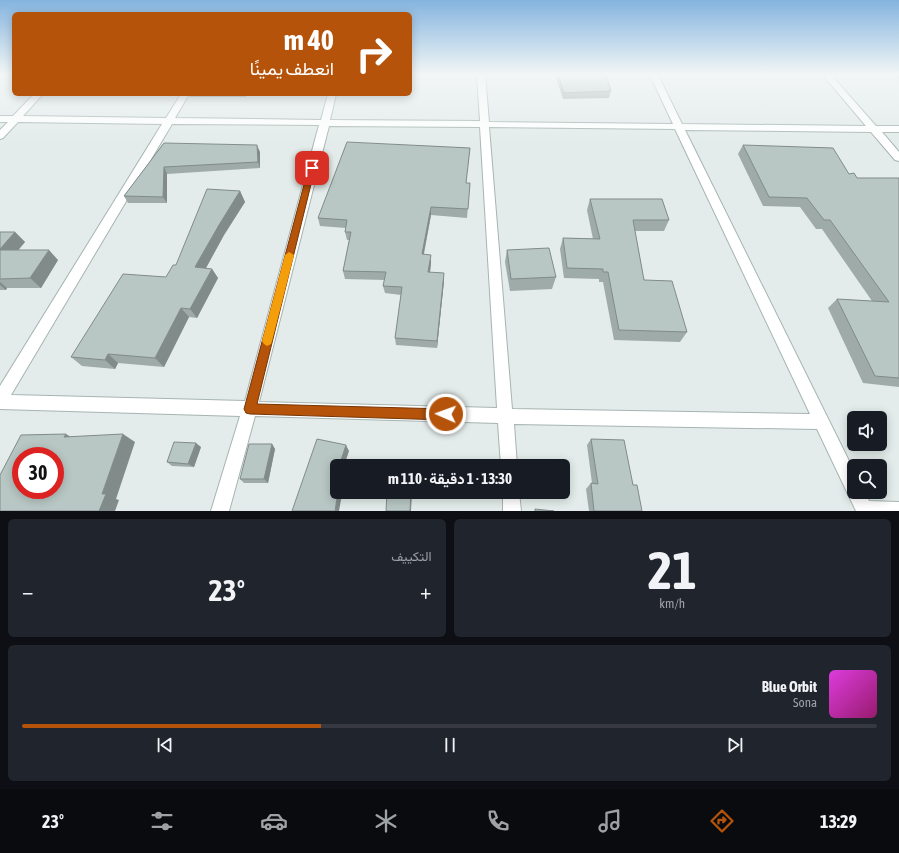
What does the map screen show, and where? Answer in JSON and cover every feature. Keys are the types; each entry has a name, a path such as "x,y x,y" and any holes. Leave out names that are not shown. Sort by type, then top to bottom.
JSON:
{"street":[{"path":"0,136 35,99"},
{"path":"182,99 0,401 506,416 822,422"},
{"path":"220,511 250,409 330,99"},
{"path":"482,99 509,459"},
{"path":"665,99 847,474"},
{"path":"848,99 899,158"},
{"path":"0,119 899,129"},
{"path":"511,499 512,511"},
{"path":"859,499 864,510 899,510"}],"building":[{"path":"347,142 470,148 466,183 470,183 468,209 431,207 422,254 431,255 428,272 444,273 437,341 395,338 402,287 383,286 386,272 343,271 351,232 345,232 347,220 318,218"},
{"path":"164,143 257,145 258,162 164,167 163,197 124,196"},
{"path":"743,145 833,148 849,174 854,173 857,178 899,178 899,378 875,376 837,299 889,302 830,220 824,220 807,198 769,197"},
{"path":"207,189 240,191 195,267 212,269 190,309 181,308 155,358 108,354 105,360 71,357 123,274 166,277 173,265 176,265"},
{"path":"590,199 662,199 669,220 633,220 644,280 672,281 687,332 619,330 608,272 603,272 603,269 567,268 563,238 600,239"},
{"path":"0,232 15,232 0,249"},
{"path":"549,248 556,277 511,279 507,250"},
{"path":"0,250 49,250 30,278 0,279"},
{"path":"66,434 64,437 123,434 102,494 106,494 99,511 0,511 0,475 12,452 12,499 64,499 64,447 15,447 21,435"},
{"path":"317,439 346,445 341,459 330,459 330,499 337,499 335,511 292,511"},
{"path":"591,439 624,440 633,485 637,485 642,511 594,511 591,483 598,484"},
{"path":"174,442 196,443 188,464 167,462"},
{"path":"249,444 272,444 264,479 240,479"},
{"path":"387,499 411,499 410,511 386,511"},
{"path":"535,509 554,511 535,511"}],"slow traffic":[{"path":"267,341 289,255"}],"route":[{"path":"312,168 250,409 446,414"}]}
